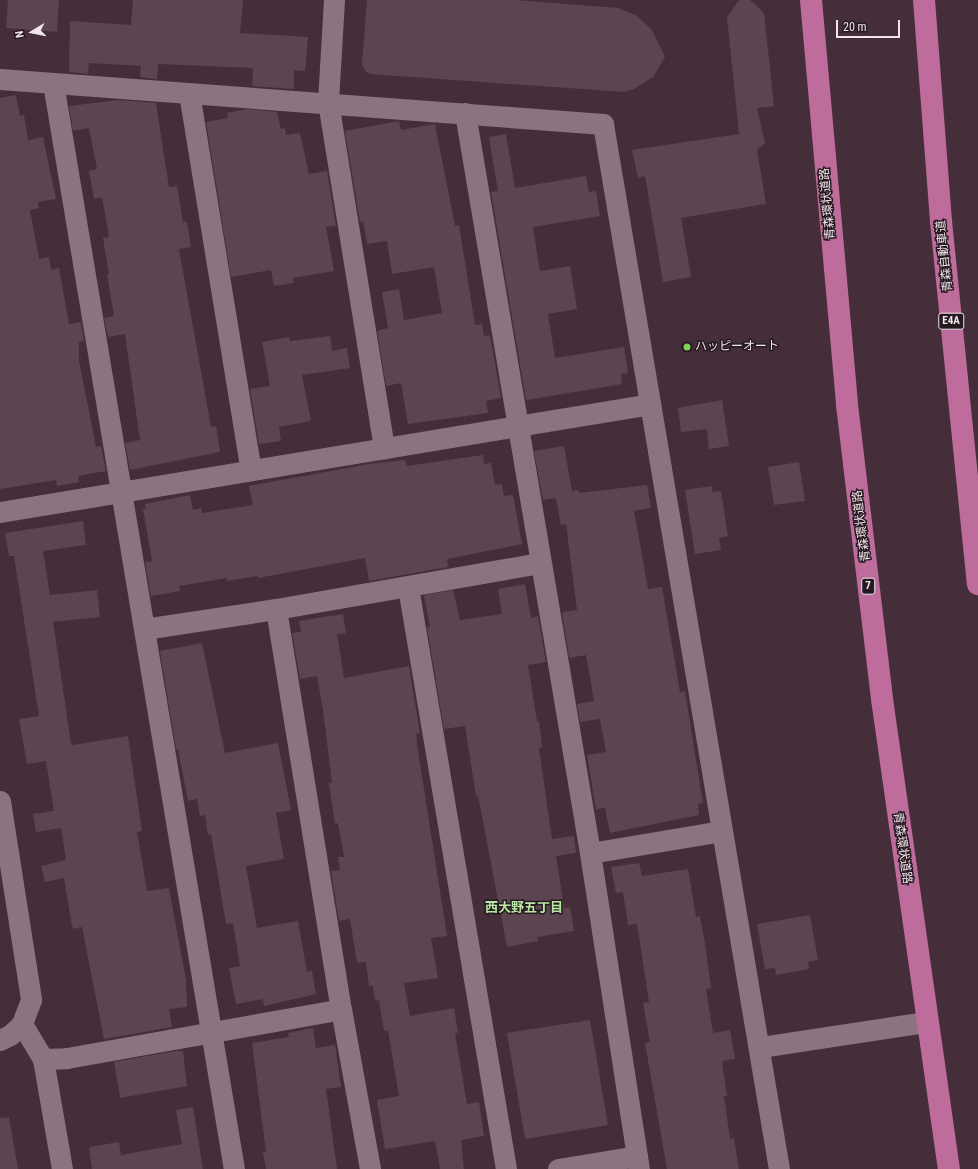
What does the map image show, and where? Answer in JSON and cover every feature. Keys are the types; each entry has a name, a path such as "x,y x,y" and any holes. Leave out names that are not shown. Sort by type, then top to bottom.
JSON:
{"highway":[{"name":"青森環状道路","path":"811,0 847,405 882,699 926,1022 949,1169"},
{"name":"青森自動車道","path":"924,0 941,221 978,584"}],"street":[{"path":"334,0 328,102 384,448"},
{"path":"0,79 328,102 603,124 721,831 760,1047 779,1169"},
{"path":"53,83 120,493 234,1169"},
{"path":"189,93 251,470"},
{"path":"465,113 539,562 590,853 638,1163 558,1169"},
{"path":"0,512 650,404"},
{"path":"144,629 408,587 539,562"},
{"path":"408,587 506,1169"},
{"path":"276,609 341,1009 370,1169"},
{"path":"0,801 31,1000 22,1024 10,1036 0,1040"},
{"path":"590,853 721,831"},
{"path":"43,1059 67,1058 211,1031 341,1009"},
{"path":"760,1047 926,1022"},
{"path":"22,1024 43,1059 62,1169"}],"building":[{"path":"8,0 59,0 57,32 6,28"},
{"path":"133,0 243,0 240,33 308,37 305,71 294,70 294,89 252,86 253,68 158,64 157,79 140,77 141,66 89,63 88,74 69,72 70,21 131,25"},
{"path":"367,0 515,0 618,8 637,16 652,30 665,57 653,77 634,89 624,92 370,74 366,72 362,64"},
{"path":"739,0 750,0 764,13 774,106 757,108 765,143 757,150 766,204 681,218 691,277 663,282 645,176 638,178 632,150 739,134 727,17"},
{"path":"16,95 20,116 24,115 28,140 43,137 56,199 38,202 39,208 30,210 39,259 49,257 51,270 59,268 69,324 81,322 84,341 79,342 79,361 96,447 101,446 106,471 78,476 79,482 57,486 56,480 0,489 0,98"},
{"path":"119,100 156,103 169,187 177,186 183,222 187,222 191,247 179,249 211,427 216,426 220,452 130,470 125,443 140,440 125,334 108,337 104,318 114,316 103,238 109,237 102,197 94,199 89,171 97,169 89,128 73,131 69,106"},
{"path":"246,109 277,112 281,129 285,128 286,135 300,133 309,174 327,171 336,226 326,227 334,271 293,278 294,283 274,286 271,270 231,277 206,122 228,118 227,113"},
{"path":"399,121 401,130 435,124 455,226 459,225 475,325 482,324 484,336 490,335 501,398 486,401 488,413 408,424 401,383 386,386 377,331 388,328 382,292 399,289 404,320 442,313 434,267 392,274 387,241 367,244 363,221 360,222 345,131"},
{"path":"506,134 515,188 586,176 589,192 596,191 600,216 533,227 540,271 570,266 577,309 548,314 555,358 624,347 628,373 621,374 622,384 526,400 491,192 498,191 489,137"},
{"path":"330,336 332,351 347,348 350,368 302,375 311,421 279,427 281,441 259,444 250,389 270,386 262,342 289,337 290,341"},
{"path":"722,400 729,446 709,449 707,429 681,432 678,408"},
{"path":"564,446 572,491 578,490 579,493 647,485 651,508 634,511 648,589 662,587 680,692 685,691 703,803 698,804 699,815 610,833 605,808 596,809 587,755 606,752 600,719 580,722 577,704 594,701 586,655 569,658 562,612 577,610 566,524 561,525 556,498 543,500 534,451"},
{"path":"483,455 484,464 491,463 495,485 502,484 504,496 513,495 522,544 447,559 448,567 369,581 365,558 258,578 258,576 227,581 227,578 179,586 180,591 151,596 145,562 152,561 143,509 146,509 145,504 190,495 193,510 201,508 202,513 253,505 249,486 369,464 405,460 407,466"},
{"path":"799,462 805,501 774,505 768,467"},
{"path":"712,486 712,492 721,491 728,536 719,538 721,550 695,554 685,490"},
{"path":"83,521 86,545 43,551 50,595 97,590 100,617 53,622 71,743 73,745 128,736 142,831 137,832 147,891 169,888 186,980 187,1007 169,1009 172,1027 104,1039 82,927 74,929 72,926 64,878 45,882 41,866 66,860 61,828 36,832 33,814 54,811 46,761 27,764 19,719 39,716 14,556 9,556 5,533"},
{"path":"525,584 531,618 538,616 546,662 528,665 537,721 539,721 542,747 539,748 552,839 574,836 576,853 556,856 564,908 570,907 574,931 537,937 538,941 507,947 478,795 476,796 465,726 444,729 427,627 430,627 424,595 453,590 460,620 502,614 498,589"},
{"path":"343,614 346,633 337,634 344,678 409,666 420,733 416,734 417,744 447,936 431,938 438,978 404,983 410,1016 454,1008 458,1033 455,1033 467,1104 479,1102 484,1136 461,1140 464,1169 440,1169 435,1141 385,1149 377,1100 399,1096 388,1030 384,1031 379,1000 375,1001 373,986 369,986 366,962 357,963 350,919 339,921 331,871 340,870 338,857 344,857 338,823 335,824 329,783 332,783 323,710 317,676 300,679 292,633 301,632 299,621"},
{"path":"202,643 225,753 278,743 291,810 276,813 284,859 246,866 257,928 298,921 307,972 312,971 316,994 264,1006 263,999 236,1004 229,968 240,966 233,923 226,924 211,834 208,835 205,815 200,816 197,799 188,801 178,749 176,749 160,651"},
{"path":"639,863 642,876 688,869 696,917 700,916 705,944 711,988 706,989 713,1033 730,1030 735,1059 722,1061 727,1096 724,1096 730,1139 734,1138 739,1169 667,1169 645,1043 650,1042 643,1003 649,1002 637,924 628,925 623,892 616,893 611,867"},
{"path":"810,915 818,960 808,962 809,969 776,975 775,968 765,969 757,924"},
{"path":"590,1020 608,1125 525,1139 507,1033"},
{"path":"313,1028 316,1048 335,1045 341,1087 326,1089 337,1169 266,1169 263,1152 266,1152 252,1043 289,1037 288,1033"},
{"path":"183,1051 187,1086 120,1098 114,1062"},
{"path":"193,1107 203,1169 92,1169 89,1147 119,1142 121,1155 182,1144 176,1110"},
{"path":"9,1117 18,1169 0,1169 0,1118"}],"place":[{"name":"ハッピーオート","path":"687,347"}],"district":[{"name":"西大野五丁目","path":"524,908"}]}
